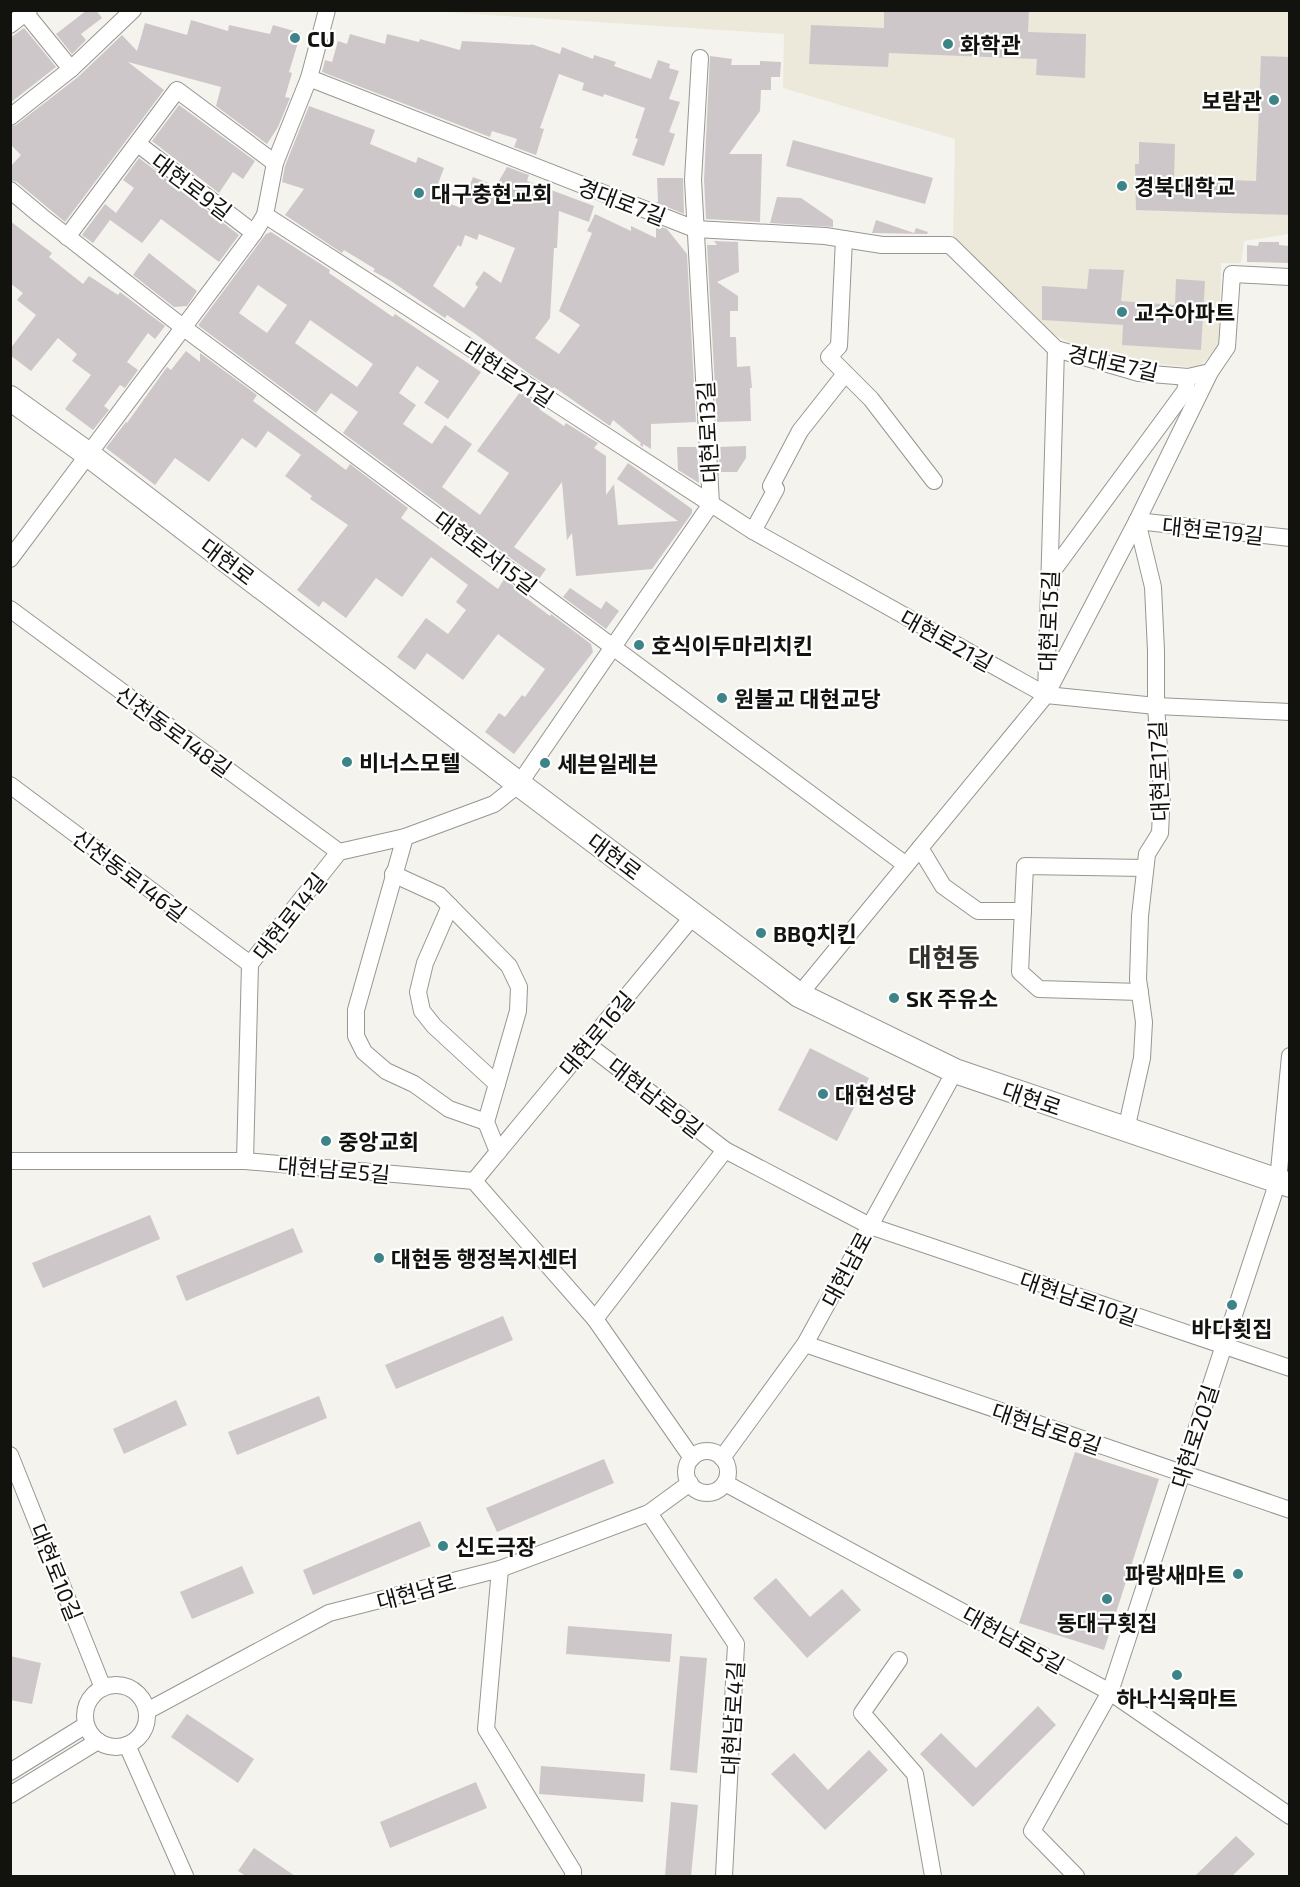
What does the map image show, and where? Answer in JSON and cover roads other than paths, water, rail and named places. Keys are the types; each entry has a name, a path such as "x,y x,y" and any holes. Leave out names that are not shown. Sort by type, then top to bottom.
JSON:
{"main road":[{"name":"대현로","path":"10,398 89,455 799,995 955,1071 1284,1183"}],"street":[{"path":"10,117 71,69 133,10"},
{"name":"대현로9길","path":"89,455 265,215 275,163 309,78 327,10"},
{"path":"10,25 26,11 71,69"},
{"name":"대현로13길","path":"519,784 711,504 693,180 700,58"},
{"name":"경대로7길","path":"309,78 695,229 825,236 882,245 950,245 1056,349 1139,373 1188,377 1210,372"},
{"name":"대현로9길","path":"254,233 138,144 177,90 275,163"},
{"path":"67,237 138,144"},
{"name":"대현로서15길","path":"10,190 184,328 906,865"},
{"name":"대현로21길","path":"265,215 753,531 1046,695 1156,706 1290,712"},
{"path":"844,239 838,346 829,357 871,399 934,481"},
{"path":"1046,695 1137,521 1210,372 1227,347 1232,274 1290,277"},
{"name":"대현로15길","path":"799,995 1046,695 1056,349"},
{"path":"753,531 776,489 771,486 800,431 845,374"},
{"path":"1050,576 1185,391 1188,377"},
{"path":"10,559 89,455"},
{"path":"1137,521 1153,587 1156,706"},
{"name":"대현로19길","path":"1137,521 1290,538"},
{"name":"신천동로148길","path":"10,609 339,852"},
{"name":"대현로17길","path":"1126,1130 1142,1058 1144,1022 1138,979 1140,916 1145,868 1147,854 1160,833 1162,792 1156,706"},
{"name":"대현로14길","path":"245,1161 250,964 339,852 405,837 494,804 519,784"},
{"name":"신천동로146길","path":"10,785 250,964"},
{"path":"405,837 356,1010 356,1036 364,1052 386,1071 414,1084 449,1109 486,1122"},
{"path":"920,848 943,886 978,911 1023,911"},
{"path":"1140,992 1039,989 1020,972 1025,866 1145,868"},
{"path":"393,874 439,895 509,966 519,987 518,1011 486,1122 498,1152"},
{"path":"450,906 425,963 418,992 422,1011 434,1026 497,1084"},
{"name":"대현로16길","path":"474,1181 694,915"},
{"name":"대현남로9길","path":"587,1044 725,1150 870,1226"},
{"path":"1284,1183 1290,1056"},
{"name":"대현남로","path":"722,1458 805,1344 955,1071"},
{"name":"대현남로9길","path":"596,1319 725,1150"},
{"name":"대현남로5길","path":"10,1161 245,1161 474,1181"},
{"path":"474,1181 596,1319 692,1458"},
{"name":"대현로20길","path":"1076,1876 1032,1831 1110,1692 1223,1347 1284,1183"},
{"name":"대현남로10길","path":"870,1226 1290,1368"},
{"name":"대현남로8길","path":"805,1344 1290,1510"},
{"path":"710,1452 722,1458 728,1470 725,1483 714,1492 701,1492 690,1483 687,1470 692,1458 697,1454 710,1452"},
{"name":"대현로10길","path":"10,1455 104,1688"},
{"name":"대현남로","path":"147,1711 329,1613 500,1569 649,1514 690,1483"},
{"name":"대현남로5길","path":"725,1483 1110,1692 1290,1816"},
{"name":"대현남로4길","path":"649,1514 736,1644 724,1876"},
{"path":"500,1569 486,1729 573,1871 573,1876"},
{"path":"899,1660 862,1713 915,1774 933,1876"},
{"path":"119,1685 137,1693 147,1711 143,1731 136,1739 117,1747 107,1746 98,1741 86,1725 84,1715 91,1696 104,1688 119,1685"},
{"path":"10,1772 86,1725"},
{"path":"10,1795 98,1741"},
{"path":"127,1744 185,1876"}],"place":[{"name":"CU","path":"295,38"},
{"name":"화학관","path":"948,44"},
{"name":"보람관","path":"1274,100"},
{"name":"경북대학교","path":"1122,186"},
{"name":"대구충현교회","path":"419,193"},
{"name":"교수아파트","path":"1122,312"},
{"name":"호식이두마리치킨","path":"639,645"},
{"name":"원불교 대현교당","path":"722,698"},
{"name":"비너스모텔","path":"347,762"},
{"name":"세븐일레븐","path":"545,763"},
{"name":"BBQ치킨","path":"761,933"},
{"name":"SK 주유소","path":"894,998"},
{"name":"대현성당","path":"823,1094"},
{"name":"중앙교회","path":"326,1141"},
{"name":"대현동 행정복지센터","path":"379,1258"},
{"name":"바다횟집","path":"1232,1305"},
{"name":"신도극장","path":"443,1546"},
{"name":"파랑새마트","path":"1238,1574"},
{"name":"동대구횟집","path":"1107,1599"},
{"name":"하나식육마트","path":"1177,1675"}],"district":[{"name":"대현동","path":"944,956"}]}
